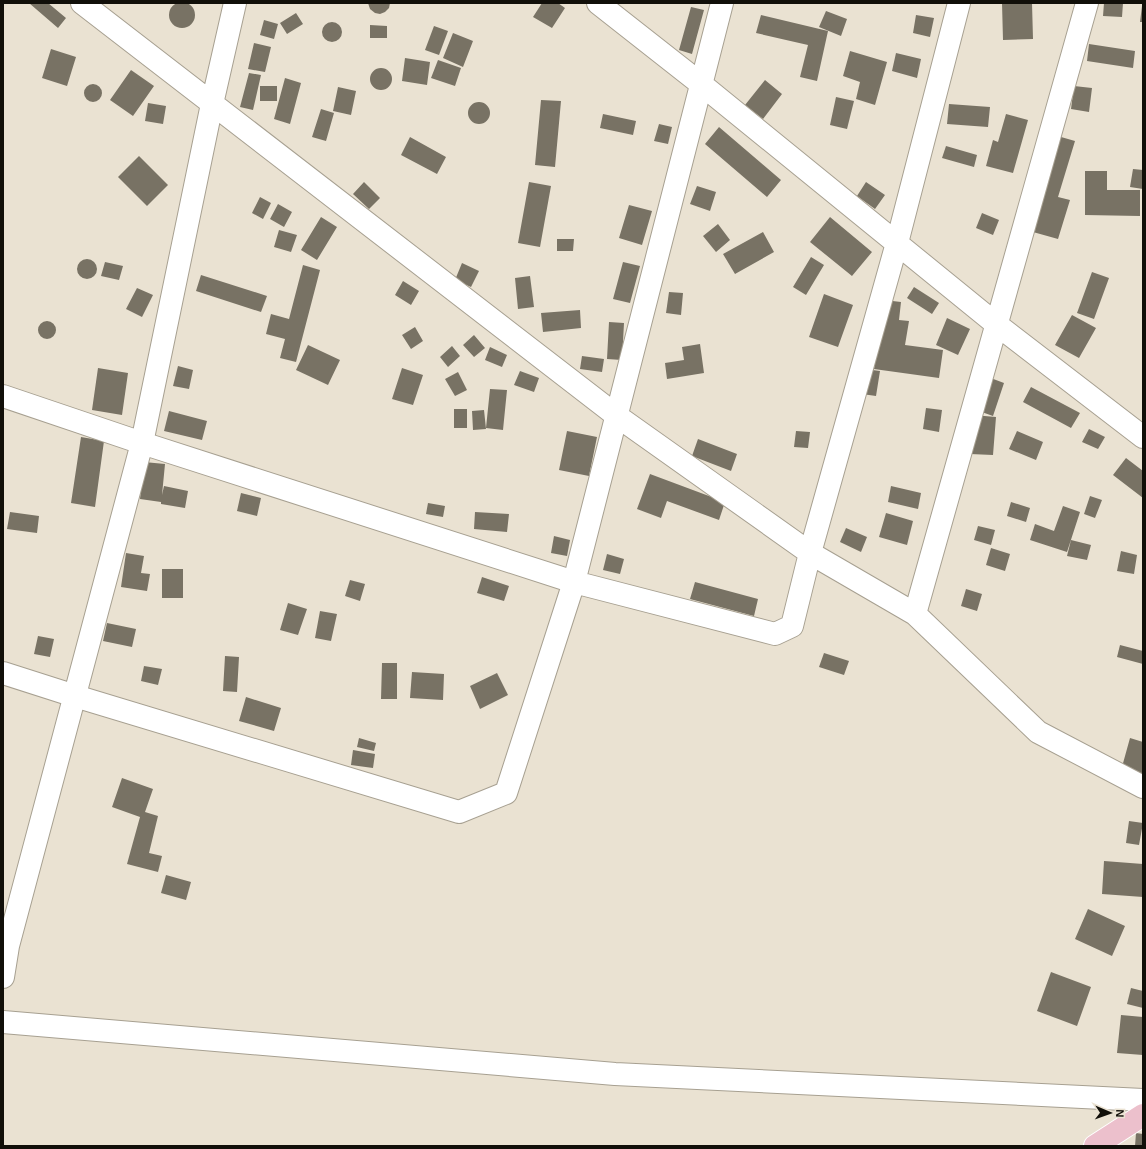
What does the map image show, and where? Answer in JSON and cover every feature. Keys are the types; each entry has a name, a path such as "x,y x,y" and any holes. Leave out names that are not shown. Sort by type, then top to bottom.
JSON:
{"main road":[{"path":"1095,1146 1143,1114"}],"street":[{"path":"82,3 617,416 810,553 915,614 1038,732 1143,787"},
{"path":"3,977 5,946 142,443 212,104 235,3"},
{"path":"598,3 701,84 996,324 1143,437"},
{"path":"3,673 74,696 459,812 506,793 574,582 722,3"},
{"path":"3,396 142,443 574,582 775,634 792,626 810,553 897,243 959,3"},
{"path":"915,614 1087,3"},
{"path":"3,1022 615,1074 1143,1100"}],"building":[{"path":"182,2 191,6 195,15 191,24 182,28 173,24 169,15 173,6"},
{"path":"29,3 48,3 66,18 58,28"},
{"path":"368,3 390,3 389,8 380,14 375,13 370,9"},
{"path":"542,3 558,3 565,8 552,28 533,17"},
{"path":"1002,3 1032,3 1033,39 1003,40"},
{"path":"1104,3 1123,3 1122,17 1103,16"},
{"path":"1142,6 1143,22 1140,22"},
{"path":"691,7 704,10 692,54 679,50"},
{"path":"826,11 847,19 841,36 819,27"},
{"path":"296,13 303,24 287,34 280,23"},
{"path":"761,15 828,31 817,81 800,77 808,45 756,33"},
{"path":"916,15 934,18 930,37 913,33"},
{"path":"264,20 278,24 274,39 260,35"},
{"path":"332,22 339,25 342,32 339,39 332,42 325,39 322,32 325,25"},
{"path":"370,25 387,26 387,38 370,38"},
{"path":"434,26 448,31 439,55 425,50"},
{"path":"453,33 473,41 463,67 443,58"},
{"path":"254,43 271,47 265,72 248,69"},
{"path":"1089,44 1135,51 1133,68 1087,61"},
{"path":"51,49 76,57 67,86 42,78"},
{"path":"850,51 887,62 875,105 856,99 860,82 843,76"},
{"path":"896,53 921,59 917,78 892,71"},
{"path":"405,58 430,62 427,85 402,81"},
{"path":"438,60 461,68 455,86 431,78"},
{"path":"381,68 389,71 392,79 389,87 381,90 373,87 370,79 373,71"},
{"path":"131,70 154,86 133,116 110,100"},
{"path":"249,73 261,75 253,110 240,107"},
{"path":"285,78 301,83 290,124 274,119"},
{"path":"765,80 782,94 763,119 745,105"},
{"path":"93,84 99,87 102,93 99,99 93,102 87,99 84,93 87,87"},
{"path":"260,86 277,86 277,101 260,101"},
{"path":"1074,86 1092,88 1089,112 1071,109"},
{"path":"338,87 356,91 351,115 333,111"},
{"path":"836,97 854,101 847,129 830,125"},
{"path":"541,100 561,101 555,167 535,165"},
{"path":"479,102 487,105 490,113 487,121 479,124 471,121 468,113 471,105"},
{"path":"148,103 166,106 163,124 145,121"},
{"path":"949,104 990,107 988,127 947,124"},
{"path":"321,109 334,113 326,141 312,137"},
{"path":"603,114 636,121 633,135 600,128"},
{"path":"1006,114 1028,120 1013,173 986,166 993,140 998,142"},
{"path":"659,124 672,127 668,144 654,141"},
{"path":"719,127 781,180 767,197 705,144"},
{"path":"410,137 446,157 437,174 401,155"},
{"path":"1061,137 1075,141 1058,197 1070,200 1058,239 1033,232"},
{"path":"946,146 977,155 974,167 942,158"},
{"path":"139,156 168,185 147,206 118,177"},
{"path":"1133,169 1143,170 1143,189 1130,187"},
{"path":"1085,171 1107,171 1107,190 1140,190 1140,216 1085,215"},
{"path":"364,182 380,198 369,209 353,194"},
{"path":"529,182 551,186 540,247 518,243"},
{"path":"866,182 885,195 875,209 857,196"},
{"path":"697,186 716,192 710,211 690,204"},
{"path":"260,197 271,203 263,219 252,213"},
{"path":"278,204 292,212 284,227 270,219"},
{"path":"629,205 652,211 642,245 619,238"},
{"path":"982,213 999,220 993,235 976,228"},
{"path":"321,217 337,227 317,260 301,250"},
{"path":"830,217 872,252 852,276 810,242"},
{"path":"718,224 730,240 716,252 703,236"},
{"path":"279,230 297,235 291,252 274,247"},
{"path":"763,232 774,252 735,274 723,254"},
{"path":"557,239 574,239 573,251 557,251"},
{"path":"811,257 824,265 806,295 793,287"},
{"path":"87,259 94,262 97,269 94,276 87,279 80,276 77,269 80,262"},
{"path":"105,262 123,266 119,280 101,276"},
{"path":"623,262 640,266 630,303 613,299"},
{"path":"462,263 479,271 471,287 455,280"},
{"path":"303,265 320,270 296,362 280,358 285,339 266,334 271,314 289,319"},
{"path":"1092,272 1109,278 1094,319 1077,313"},
{"path":"201,275 267,296 261,312 196,291"},
{"path":"530,276 534,307 518,309 515,278"},
{"path":"403,281 419,291 411,305 395,295"},
{"path":"914,287 939,303 932,314 907,298"},
{"path":"137,288 153,295 142,317 126,309"},
{"path":"669,292 683,293 681,315 666,313"},
{"path":"824,294 853,305 838,347 809,337"},
{"path":"884,300 901,302 899,320 909,321 905,345 943,350 939,378 874,369"},
{"path":"580,310 581,328 543,332 541,313"},
{"path":"1072,315 1096,328 1079,358 1055,345"},
{"path":"947,318 970,329 958,355 936,345"},
{"path":"43,321 51,321 56,326 54,337 51,339 43,339 38,334 38,326"},
{"path":"609,322 624,323 622,360 607,359"},
{"path":"415,327 423,341 411,349 402,335"},
{"path":"474,335 485,348 474,357 463,345"},
{"path":"700,344 704,373 667,379 665,363 684,360 682,347"},
{"path":"308,345 340,360 328,385 296,370"},
{"path":"452,346 460,356 448,367 440,357"},
{"path":"490,347 507,355 502,367 485,360"},
{"path":"582,356 604,359 602,372 580,369"},
{"path":"178,366 193,370 189,389 173,386"},
{"path":"98,368 128,373 122,415 92,410"},
{"path":"402,368 423,375 413,405 392,399"},
{"path":"865,369 880,371 876,396 862,394"},
{"path":"520,371 539,378 534,392 514,385"},
{"path":"458,372 467,390 455,396 445,379"},
{"path":"988,377 1004,383 993,416 976,410"},
{"path":"1031,387 1080,413 1071,428 1023,402"},
{"path":"490,389 507,390 503,430 486,428"},
{"path":"926,408 942,410 939,432 923,429"},
{"path":"454,409 467,409 467,428 454,428"},
{"path":"484,410 486,429 473,430 472,411"},
{"path":"169,411 207,421 202,440 164,431"},
{"path":"973,415 996,417 993,455 970,454"},
{"path":"1089,429 1105,437 1098,449 1082,442"},
{"path":"567,431 597,437 589,476 559,470"},
{"path":"796,431 810,432 808,448 794,447"},
{"path":"1017,431 1043,442 1036,460 1009,449"},
{"path":"81,437 104,441 95,507 71,503"},
{"path":"698,439 737,454 731,471 692,456"},
{"path":"1126,458 1143,471 1143,498 1113,475"},
{"path":"144,462 165,464 162,495 164,486 188,491 185,508 140,499"},
{"path":"650,474 725,502 719,520 667,501 661,518 637,509"},
{"path":"891,486 921,493 918,509 888,502"},
{"path":"241,493 261,498 257,516 237,511"},
{"path":"1090,496 1102,500 1095,518 1084,514"},
{"path":"1011,502 1030,508 1026,522 1007,516"},
{"path":"428,503 445,506 443,517 426,514"},
{"path":"1063,506 1080,512 1067,552 1030,540 1035,524 1054,531"},
{"path":"10,512 39,516 37,533 7,529"},
{"path":"475,512 509,514 507,532 474,529"},
{"path":"886,513 913,521 907,545 879,537"},
{"path":"978,526 995,530 991,545 974,540"},
{"path":"846,528 867,537 861,552 840,542"},
{"path":"554,536 570,540 567,556 551,553"},
{"path":"1071,540 1091,545 1087,560 1067,556"},
{"path":"991,548 1010,554 1005,571 986,565"},
{"path":"1121,551 1137,555 1134,574 1117,571"},
{"path":"126,553 144,556 141,573 150,574 147,591 121,587"},
{"path":"607,554 624,559 620,574 603,570"},
{"path":"162,569 183,569 183,598 162,598"},
{"path":"482,577 509,586 504,601 477,593"},
{"path":"350,580 365,584 360,601 345,596"},
{"path":"695,582 758,599 754,616 690,599"},
{"path":"966,589 982,594 977,611 961,606"},
{"path":"288,603 307,609 298,635 280,630"},
{"path":"320,611 337,614 331,641 315,638"},
{"path":"107,623 136,629 132,647 103,641"},
{"path":"38,636 54,639 50,657 34,654"},
{"path":"1120,645 1143,651 1143,664 1117,657"},
{"path":"824,653 849,661 844,675 819,667"},
{"path":"225,656 239,657 237,692 223,691"},
{"path":"382,663 397,663 397,699 381,699"},
{"path":"144,666 162,669 158,685 141,681"},
{"path":"412,672 444,674 443,700 410,698"},
{"path":"497,673 508,695 480,709 470,686"},
{"path":"246,697 281,708 274,731 239,721"},
{"path":"359,738 376,743 374,751 357,747"},
{"path":"1130,738 1143,742 1143,793 1117,785"},
{"path":"353,750 375,754 373,768 351,765"},
{"path":"122,778 153,789 145,812 158,816 149,853 162,856 158,872 127,864 140,817 112,807"},
{"path":"1129,821 1143,823 1139,845 1126,843"},
{"path":"1104,861 1143,864 1143,897 1102,894"},
{"path":"166,875 191,882 186,900 161,893"},
{"path":"1088,909 1125,926 1112,956 1075,939"},
{"path":"1051,972 1091,987 1077,1026 1037,1011"},
{"path":"1131,988 1143,991 1143,1008 1127,1004"},
{"path":"1121,1015 1143,1017 1143,1055 1117,1053"},
{"path":"1136,1133 1143,1134 1143,1146 1135,1146"}]}
